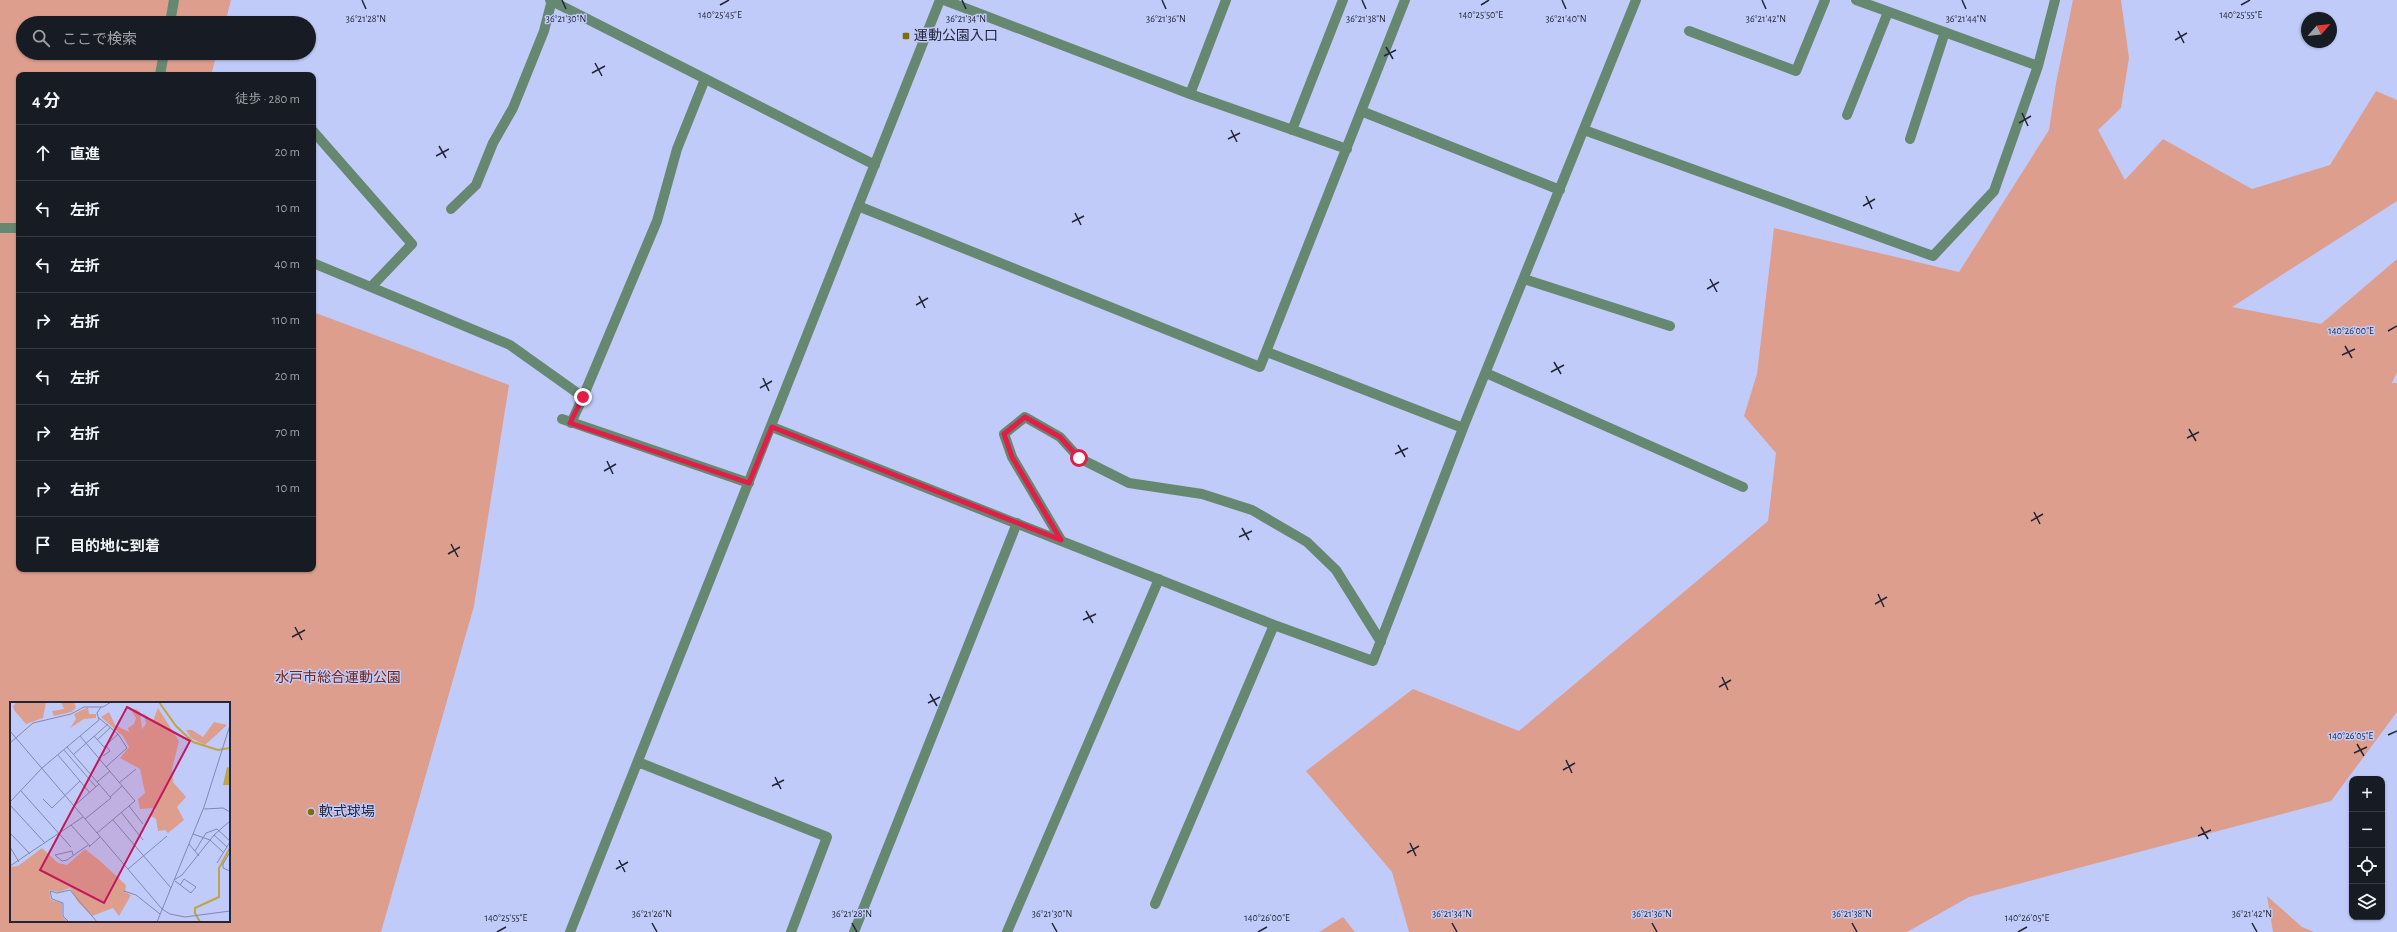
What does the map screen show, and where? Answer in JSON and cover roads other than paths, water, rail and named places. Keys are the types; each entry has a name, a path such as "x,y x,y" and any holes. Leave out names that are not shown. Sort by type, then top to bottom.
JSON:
{"street":[{"path":"171,16 174,0"},
{"path":"451,208 476,185 493,143 513,108 544,31 551,0 875,165"},
{"path":"570,932 772,427 940,0"},
{"path":"944,0 1190,94 1347,148"},
{"path":"1190,94 1226,0"},
{"path":"1292,130 1343,0"},
{"path":"858,206 1260,367 1405,0"},
{"path":"772,427 1274,625 1373,661 1463,428 1636,0"},
{"path":"1689,31 1796,71 1825,0"},
{"path":"1856,0 2038,66"},
{"path":"1584,130 1933,256 1994,191 2038,66 2055,0"},
{"path":"1847,115 1888,12"},
{"path":"1910,139 1945,32"},
{"path":"161,72 163,60"},
{"path":"705,79 677,149 657,221 583,397 566,421 749,483"},
{"path":"1362,111 1560,190"},
{"path":"316,134 412,244 371,287"},
{"path":"0,228 16,228"},
{"path":"316,264 510,345 583,397"},
{"path":"1524,279 1670,326"},
{"path":"1267,352 1463,428"},
{"path":"1486,373 1743,488"},
{"path":"1061,540 1012,457 1004,434 1025,417 1060,437 1079,458 1129,483 1202,494 1252,510 1307,542 1336,570 1381,642"},
{"path":"854,932 1017,523"},
{"path":"1007,932 1159,579"},
{"path":"1156,904 1274,625"},
{"path":"638,762 827,837 791,932"}],"place":[{"name":"運動公園入口","path":"906,36"},
{"name":"軟式球場","path":"311,812"}],"park label":[{"name":"水戸市総合運動公園","path":"338,678"}]}
